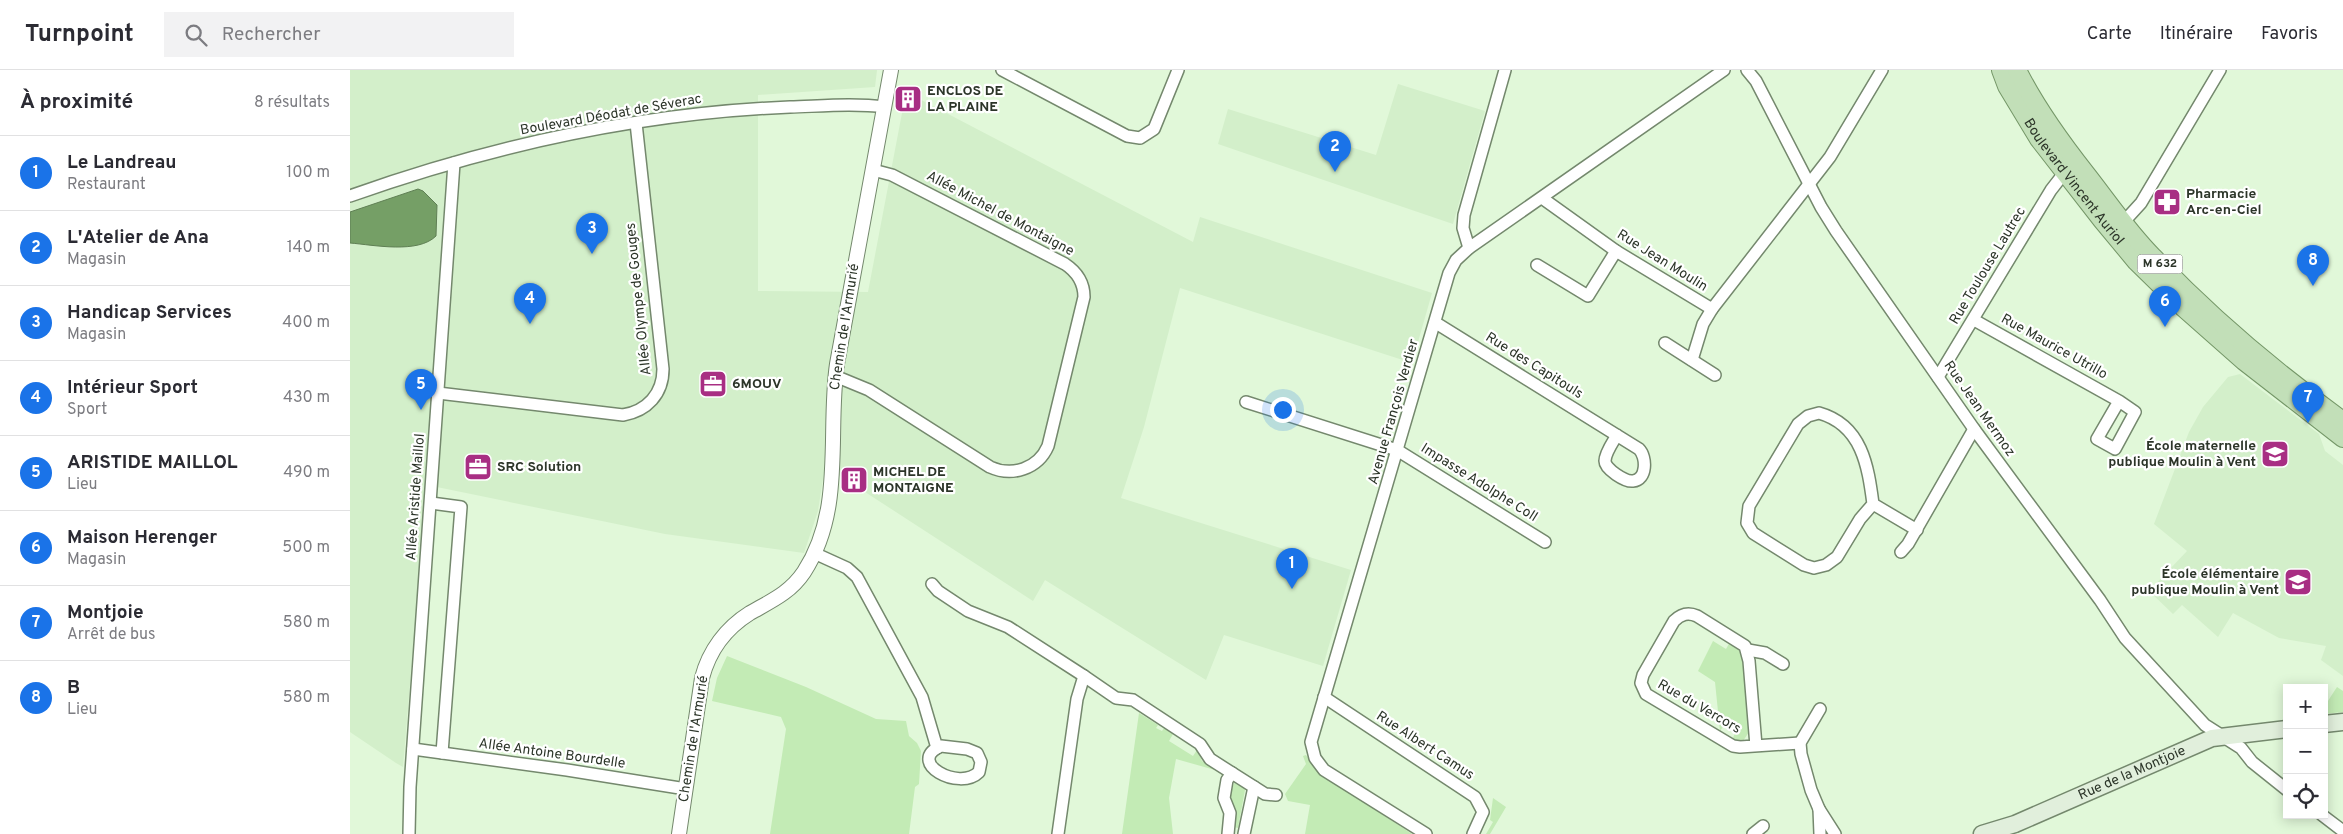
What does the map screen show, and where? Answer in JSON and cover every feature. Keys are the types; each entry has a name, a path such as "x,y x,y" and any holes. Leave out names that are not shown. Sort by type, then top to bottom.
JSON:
{"main road":[{"name":"Boulevard Vincent Auriol","path":"2001,70 2007,86 2028,121 2102,220 2136,261 2184,308 2244,361 2343,438"},
{"name":"Boulevard Vincent Auriol","path":"2017,70 2043,116 2123,223 2152,256 2243,343 2295,386 2343,421"},
{"path":"2328,724 2343,722"},
{"name":"Rue de la Montjoie","path":"1982,834 2015,824 2198,743 2224,737 2283,730"}],"street":[{"name":"Chemin de l'Armurié","path":"679,834 702,678 709,658 732,626 751,613 776,600 791,588 803,574 814,553 826,514 832,482 835,376 891,70"},
{"path":"1002,70 1127,136 1140,138 1154,129 1178,70"},
{"path":"1469,248 1463,228 1464,215 1505,70"},
{"name":"Avenue François Verdier","path":"1426,834 1324,770 1312,751 1312,740 1452,266 1469,248 1724,70"},
{"name":"Rue Jean Mermoz","path":"1747,70 1756,81 1836,231 1974,429 2100,600 2125,638 2204,725 2241,748 2258,768 2283,787"},
{"name":"Rue Jean Moulin","path":"1542,198 1616,251 1712,309 1830,157 1882,70"},
{"path":"2102,220 2119,226 2142,203 2220,70"},
{"name":"Boulevard Déodat de Séverac","path":"350,196 454,163 538,142 636,123 748,108 831,105 885,107"},
{"name":"Allée Olympe de Gouges","path":"438,393 623,415 642,408 658,392 662,385 663,369 636,123"},
{"name":"Allée Aristide Maillol","path":"409,834 413,749 454,163"},
{"name":"Allée Michel de Montaigne","path":"835,376 869,390 990,467 1008,472 1026,468 1041,458 1048,446 1084,297 1081,281 1075,272 1065,264 892,175 873,170"},
{"name":"Rue Toulouse Lautrec","path":"1938,377 2052,190 2065,172"},
{"path":"1537,265 1588,296 1616,251"},
{"path":"1692,360 1703,324 1712,309"},
{"name":"Rue Maurice Utrillo","path":"1974,320 2119,401"},
{"name":"Rue des Capitouls","path":"1436,323 1616,435"},
{"path":"1665,343 1715,375"},
{"name":"Impasse Adolphe Coll","path":"1246,402 1398,450 1545,542"},
{"path":"1820,412 1842,424 1853,434 1870,485 1873,504 1860,519 1837,557 1826,565 1814,568 1804,565 1758,538 1749,527 1747,518 1749,506 1798,424 1808,416 1820,412"},
{"path":"1901,552 1917,530 1974,429"},
{"path":"431,503 461,507 442,753"},
{"path":"1873,504 1917,530"},
{"path":"814,553 840,564 857,577 922,697 937,748"},
{"path":"932,584 938,591 968,612 1008,627 1116,698 1133,700 1200,744 1210,758 1232,773 1265,794 1276,795"},
{"name":"Rue du Vercors","path":"1756,746 1748,650 1739,640 1697,616 1685,614 1674,621 1643,675 1641,683 1648,696 1733,746 1756,746 1800,743"},
{"name":"Rue du Vercors","path":"1748,650 1765,653 1783,664"},
{"path":"1058,834 1077,699 1084,676"},
{"name":"Rue Albert Camus","path":"1324,697 1475,797 1483,812 1473,834"},
{"path":"1820,710 1800,743 1811,790 1819,809 1835,834"},
{"name":"Allée Antoine Bourdelle","path":"413,749 567,770 686,789"},
{"path":"1228,834 1230,810 1224,798 1227,780 1232,773"},
{"path":"1244,834 1254,787"},
{"path":"1819,809 1820,834"},
{"path":"2327,819 2343,831"},
{"path":"1753,834 1764,826"}],"shaded area":[{"path":"350,70 877,70 875,87 758,95 758,291 868,292 906,92 1193,242 1200,217 1432,293 1412,363 1180,288 1144,427 1121,498 1351,570 1323,666 1224,635 1206,680 1045,580 1033,601 825,466 818,511 804,553 665,534 427,485 403,767 396,763 350,732"},
{"path":"1398,84 1485,111 1453,224 1218,144 1228,109 1376,155"},
{"path":"418,189 423,191 437,205 436,236 428,242 407,247 350,243 350,212"},
{"path":"2240,374 2319,434 2325,451 2343,465 2343,676 2321,660 2326,646 2279,638 2233,613 2218,637 2182,605 2173,614 2149,591 2187,551 2154,524 2189,432 2203,407 2228,377"},
{"path":"1713,641 1726,649 1730,642 1742,651 1749,732 1743,741 1737,742 1733,738 1736,730 1725,724 1720,731 1715,682 1698,671"},
{"path":"727,656 806,687 876,719 906,721 909,736 917,743 921,751 919,784 915,787 909,834 770,834 786,729 781,717 712,701 717,678"},
{"path":"2337,687 2343,691 2343,712 2328,714 2328,701"},
{"path":"1139,713 1158,725 1156,728 1162,731 1164,728 1173,734 1169,741 1193,756 1197,750 1202,761 1215,770 1176,759 1169,798 1173,834 1122,834"},
{"path":"1306,755 1318,772 1412,834 1305,834 1310,805 1288,801 1285,794 1306,764 1303,756"},
{"path":"1234,783 1245,790 1238,828 1234,827 1236,812 1229,799"},
{"path":"1493,798 1506,807 1490,834 1486,834 1493,822 1490,820"}],"place":[{"name":"ENCLOS DE LA PLAINE","path":"908,99"},
{"name":"L'Atelier de Ana","path":"1335,172"},
{"name":"Pharmacie Arc-en-Ciel","path":"2167,202"},
{"name":"Handicap Services","path":"592,254"},
{"name":"B","path":"2313,286"},
{"name":"Intérieur Sport","path":"530,324"},
{"name":"Maison Herenger","path":"2165,327"},
{"name":"6MOUV","path":"713,384"},
{"name":"ARISTIDE MAILLOL","path":"421,410"},
{"name":"Montjoie","path":"2308,423"},
{"name":"École maternelle publique Moulin à Vent","path":"2275,454"},
{"name":"SRC Solution","path":"478,467"},
{"name":"MICHEL DE MONTAIGNE","path":"854,480"},
{"name":"École élémentaire publique Moulin à Vent","path":"2298,582"},
{"name":"Le Landreau","path":"1292,589"}]}
